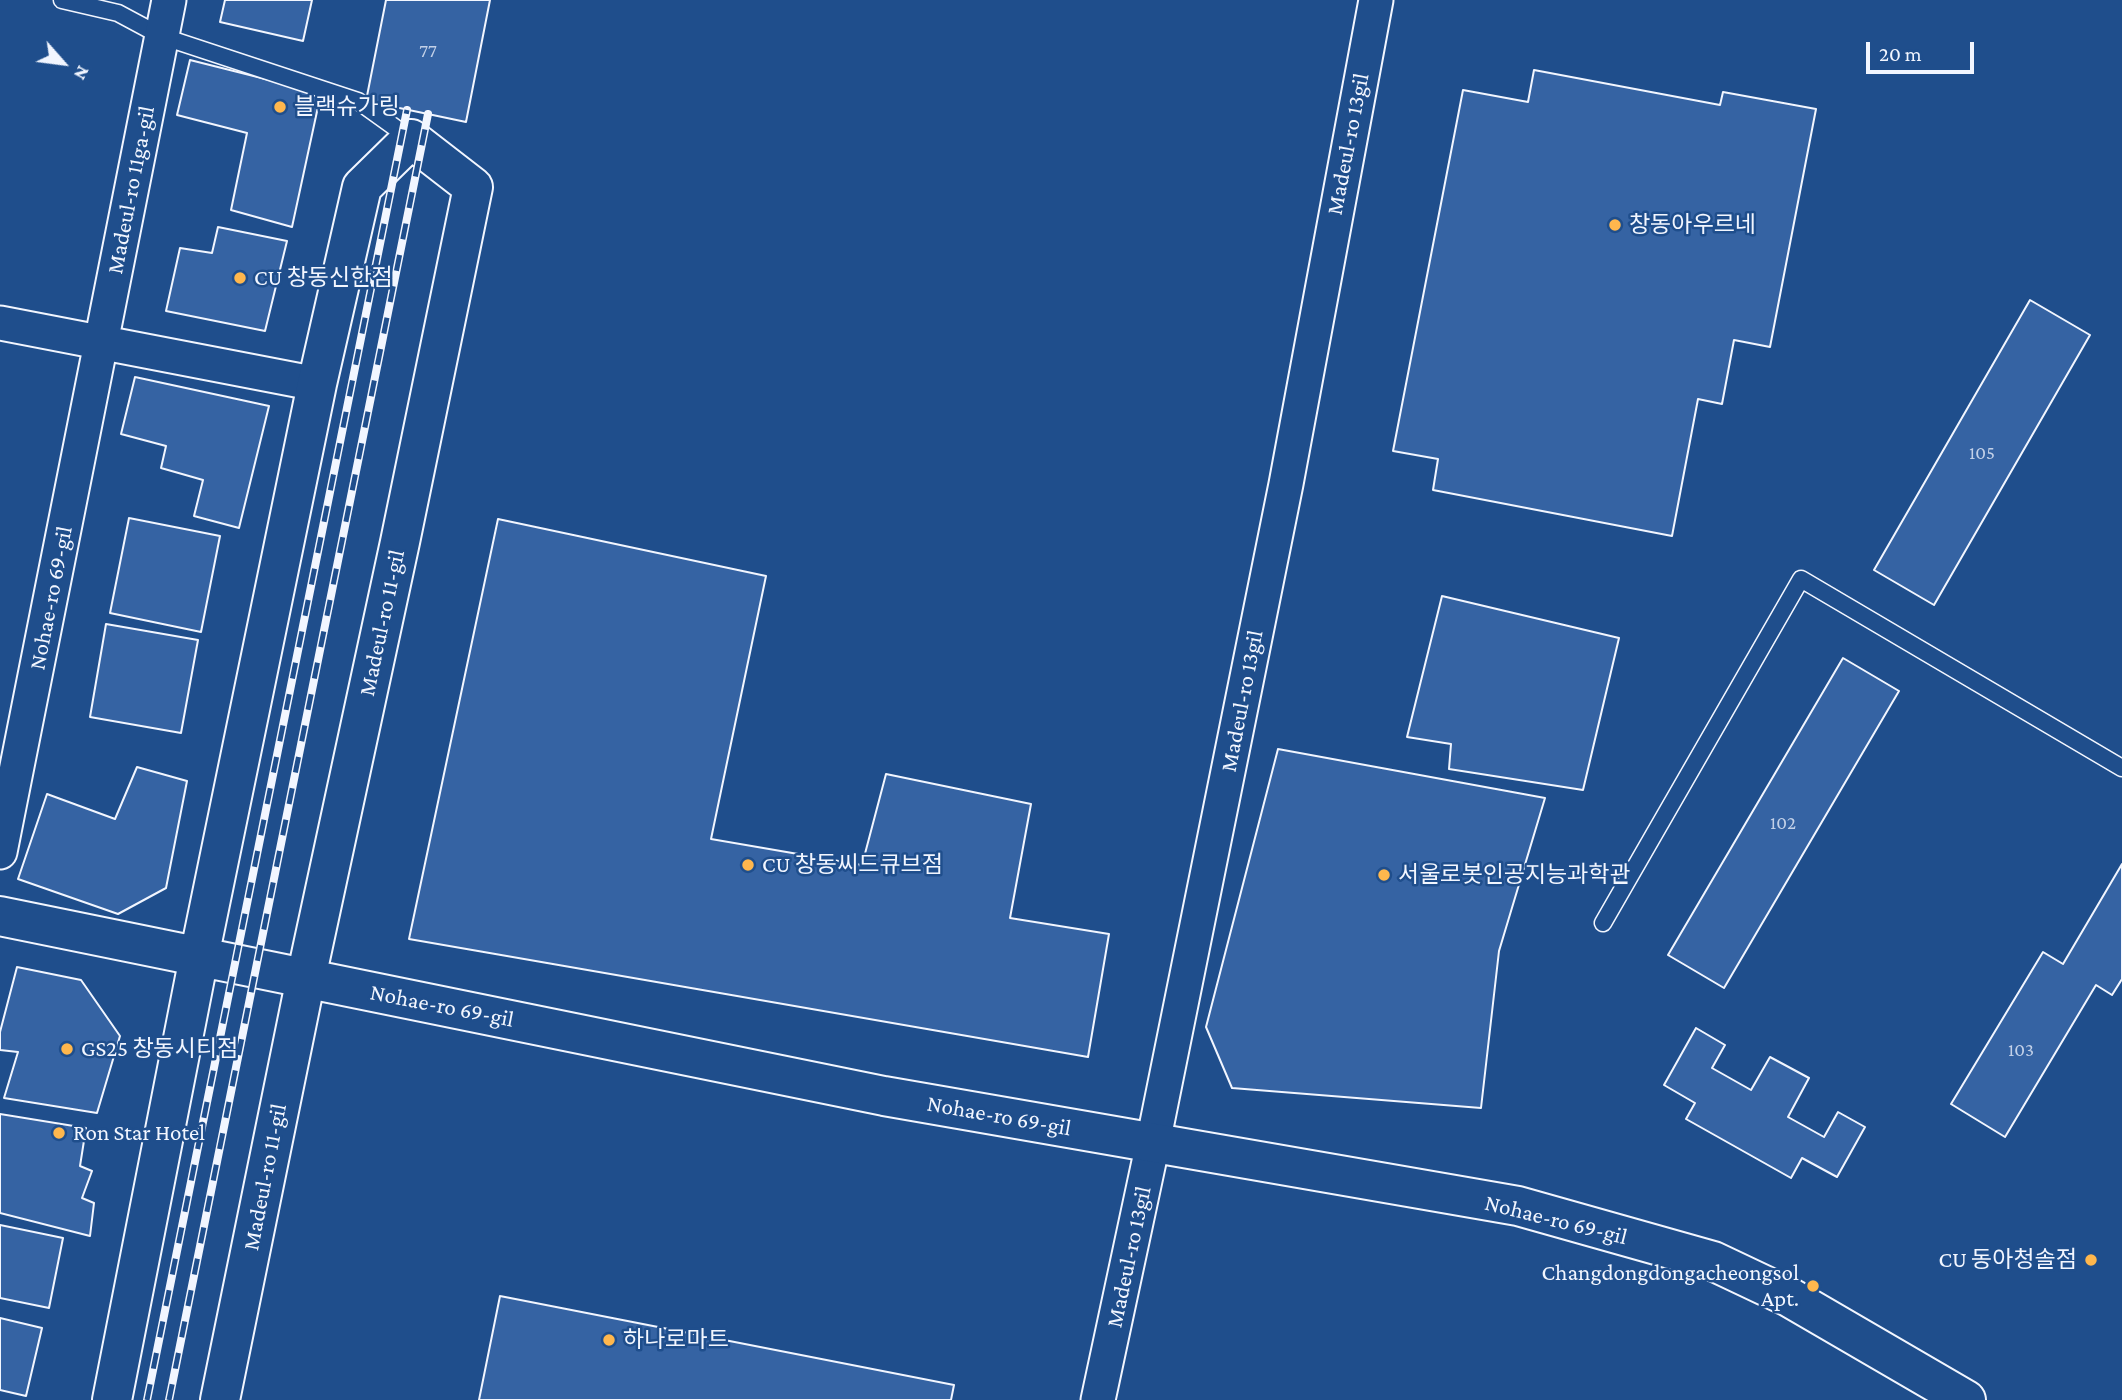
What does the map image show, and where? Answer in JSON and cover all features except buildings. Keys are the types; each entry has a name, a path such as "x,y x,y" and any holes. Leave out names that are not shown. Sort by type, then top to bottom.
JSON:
{"main road":[{"path":"112,1400 199,957 317,384 362,187 411,139"},
{"name":"Madeul-ro 11-gil","path":"220,1400 473,187 411,139"},
{"name":"Nohae-ro 69-gil","path":"0,916 884,1096 1518,1206 1713,1261 1789,1297 1966,1400"}],"street":[{"name":"Madeul-ro 11ga-gil","path":"101,344 169,0"},
{"name":"Madeul-ro 13gil","path":"1098,1400 1153,1143 1286,484 1376,0"},
{"path":"0,323 317,384"},
{"name":"Nohae-ro 69-gil","path":"0,852 101,344"}],"lane":[{"path":"62,0 118,13 161,36 358,101 411,139"},
{"path":"1603,923 1801,579 2122,768"}],"railway":[{"path":"147,1400 407,110"},
{"path":"169,1400 428,114"}],"place":[{"name":"블랙슈가링","path":"280,107"},
{"name":"창동아우르네","path":"1615,225"},
{"name":"CU 창동신한점","path":"240,278"},
{"name":"CU 창동씨드큐브점","path":"748,865"},
{"name":"서울로봇인공지능과학관","path":"1384,875"},
{"name":"GS25 창동시티점","path":"67,1049"},
{"name":"Ron Star Hotel","path":"59,1133"},
{"name":"CU 동아청솔점","path":"2091,1260"},
{"name":"Changdongdongacheongsol Apt.","path":"1813,1286"},
{"name":"하나로마트","path":"609,1340"}]}
